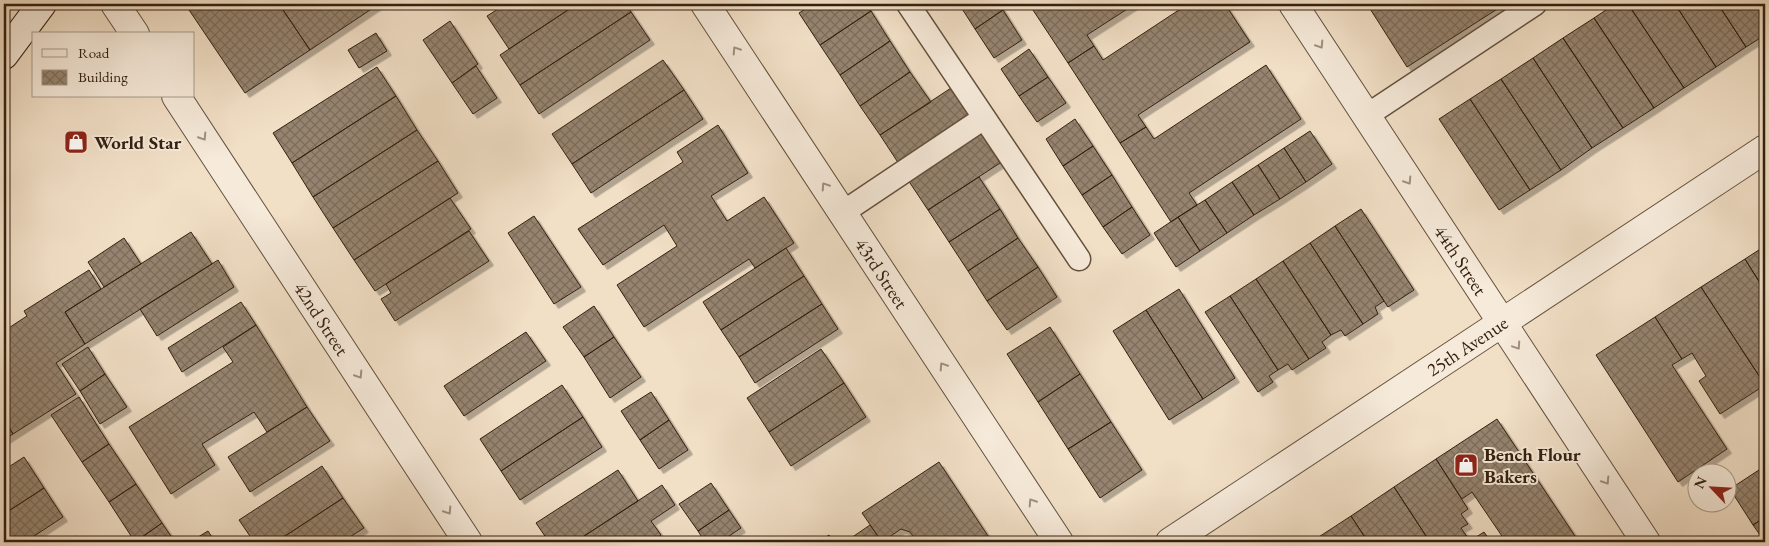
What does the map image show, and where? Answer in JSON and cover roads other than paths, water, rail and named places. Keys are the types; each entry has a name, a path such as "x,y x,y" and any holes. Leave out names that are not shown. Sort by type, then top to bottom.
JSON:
{"street":[{"path":"4,55 42,4"},
{"path":"115,4 134,32"},
{"name":"43rd Street","path":"705,4 1059,542"},
{"name":"44th Street","path":"1293,4 1646,542"},
{"name":"42nd Street","path":"177,98 468,542"},
{"name":"25th Avenue","path":"1170,542 1765,149"}],"lane":[{"path":"908,4 1079,259"},
{"path":"1366,116 1535,4"},
{"path":"842,213 984,118"}],"place":[{"name":"World Star","path":"76,142"},
{"name":"Bench Flour Bakers","path":"1466,465"}]}
